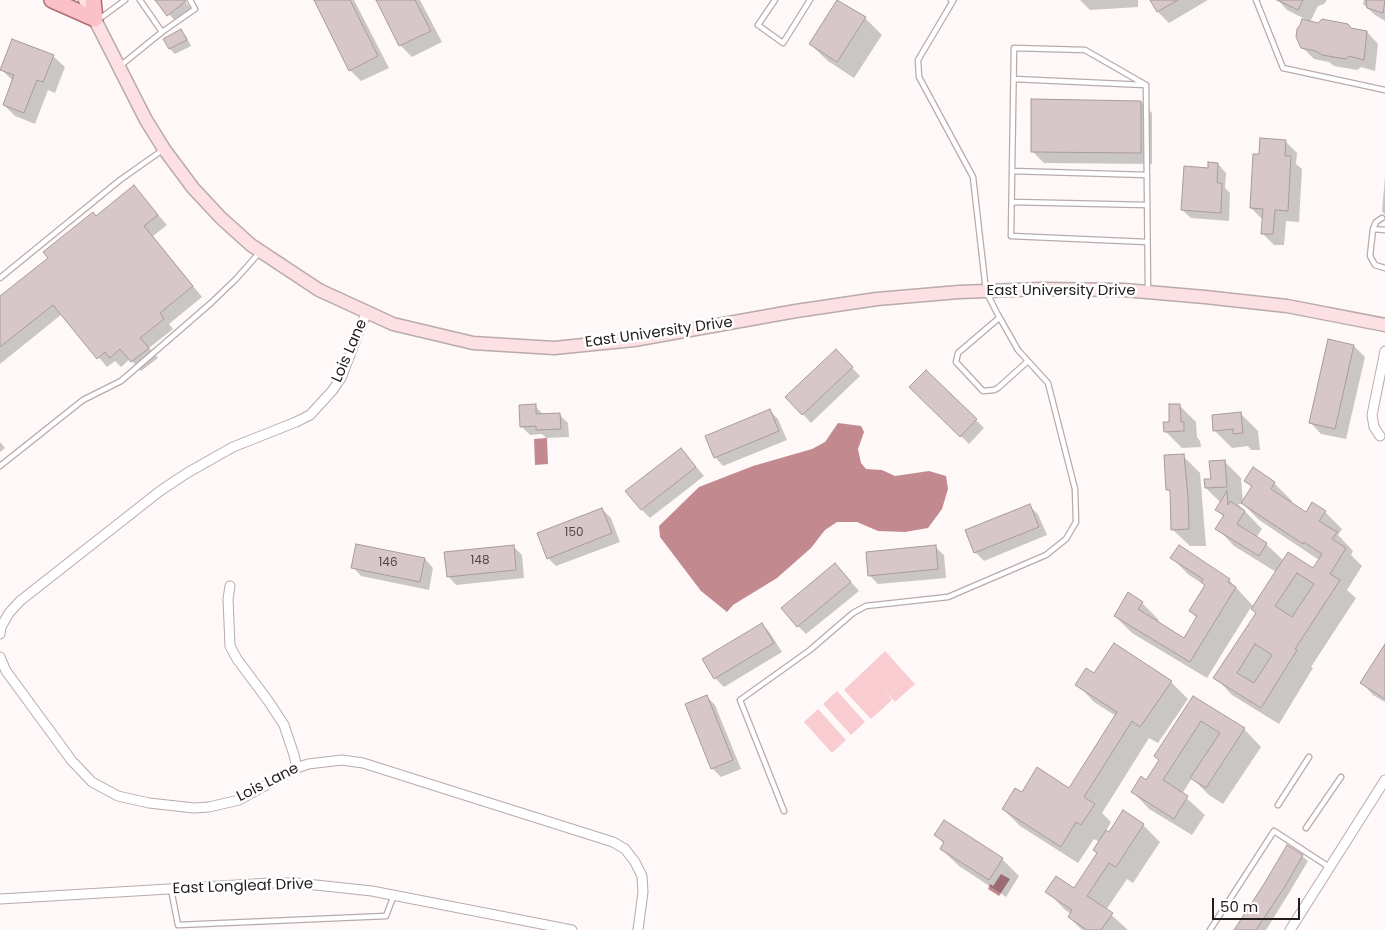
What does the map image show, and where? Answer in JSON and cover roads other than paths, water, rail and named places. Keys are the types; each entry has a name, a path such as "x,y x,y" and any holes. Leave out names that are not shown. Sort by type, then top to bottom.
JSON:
{"main road":[{"path":"52,0 95,21 94,0"},
{"name":"East University Drive","path":"85,0 146,120 164,149 193,188 221,218 261,251 319,290 393,324 472,342 554,348 634,340 796,311 877,299 958,292 1041,289 1148,292 1205,297 1287,306 1385,325"}],"street":[{"name":"Lois Lane","path":"0,634 1,627 9,613 20,602 160,491 186,473 233,447 310,415 332,391 340,378 367,312"},
{"path":"1380,436 1374,427 1372,415 1385,351"},
{"path":"230,586 228,598 230,646 237,659 270,702 284,725 297,768"},
{"name":"Lois Lane","path":"0,657 6,671 72,761 92,782 118,796 149,803 194,808 209,807 239,800 297,768 308,764 342,760 363,763 613,842 625,849 635,862 642,876 643,892 638,930"},
{"path":"1290,930 1385,780"},
{"name":"East Longleaf Drive","path":"0,898 298,883 352,888 394,895 572,930"}],"lane":[{"path":"95,21 125,0"},
{"path":"140,0 162,32"},
{"path":"119,67 162,32 195,10 190,0"},
{"path":"775,0 758,25 782,43 810,0"},
{"path":"784,811 740,700 810,650 853,613 866,606 948,597 1046,555 1066,538 1076,522 1075,489 1048,383 1018,350 986,291 973,178 919,77 918,60 952,0"},
{"path":"1256,0 1283,68 1385,90"},
{"path":"1146,86 1085,50 1014,48 1011,236 1148,242"},
{"path":"1014,79 1146,86"},
{"path":"1146,86 1148,292"},
{"path":"0,278 120,180 164,149"},
{"path":"1012,171 1147,175"},
{"path":"1012,202 1147,205"},
{"path":"1382,218 1376,222 1373,229 1370,256 1375,265 1385,268"},
{"path":"1373,229 1385,230"},
{"path":"0,466 83,400 121,381 218,297 261,251"},
{"path":"999,318 958,353 956,362 983,391 998,388 1028,361"},
{"path":"1278,805 1309,757"},
{"path":"1306,828 1341,777"},
{"path":"1210,930 1274,831 1330,867"},
{"path":"171,888 178,925 386,916 394,895"}]}
